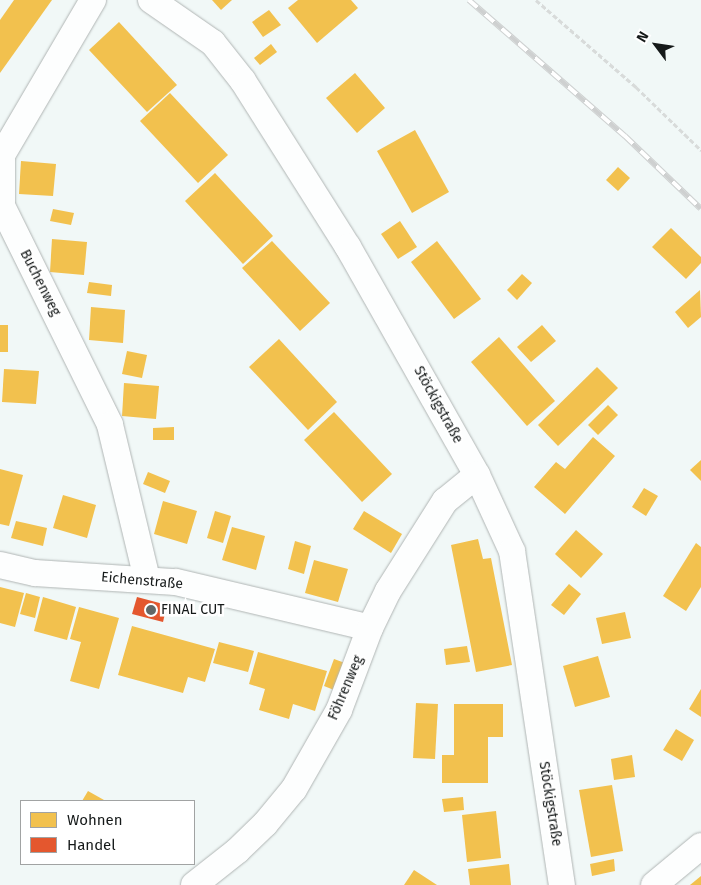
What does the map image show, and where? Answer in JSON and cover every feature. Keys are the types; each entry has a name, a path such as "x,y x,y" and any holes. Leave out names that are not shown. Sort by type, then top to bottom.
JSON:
{"street":[{"name":"Buchenweg","path":"93,0 2,155 2,206 110,425 147,579"},
{"name":"Stöckigstraße","path":"151,0 213,43 243,81 348,247 477,475 512,551 562,885"},
{"name":"Föhrenweg","path":"194,885 237,851 265,824 294,789 339,710 370,628 388,591 445,501 477,475"},
{"name":"Eichenstraße","path":"0,565 35,573 176,582 370,628"},
{"path":"654,885 701,846"}],"path":[{"path":"536,0 636,87 701,150"}],"building: Wohnen":[{"path":"14,0 52,0 0,73 0,20"},
{"path":"212,0 232,0 221,10"},
{"path":"298,0 351,0 358,8 317,43 288,8"},
{"path":"269,10 281,25 263,37 252,22"},
{"path":"119,22 177,85 147,112 89,50"},
{"path":"271,44 277,52 260,65 254,58"},
{"path":"355,73 385,108 357,133 326,98"},
{"path":"170,93 228,155 198,183 140,121"},
{"path":"415,130 449,192 412,213 377,151"},
{"path":"21,161 56,164 53,196 19,194"},
{"path":"618,167 630,178 618,191 606,180"},
{"path":"215,173 273,236 243,264 185,201"},
{"path":"53,209 74,213 71,225 50,221"},
{"path":"400,221 417,247 398,259 381,234"},
{"path":"671,228 701,257 701,263 686,279 652,247"},
{"path":"52,239 87,242 84,275 50,272"},
{"path":"272,241 330,303 300,331 242,268"},
{"path":"437,241 481,299 454,319 411,262"},
{"path":"522,274 532,283 517,300 507,290"},
{"path":"89,282 112,285 111,296 87,293"},
{"path":"700,290 701,317 688,328 675,312"},
{"path":"91,307 125,310 123,343 89,340"},
{"path":"0,325 8,325 8,352 0,352"},
{"path":"542,325 556,341 531,362 517,347"},
{"path":"499,337 555,401 527,426 471,362"},
{"path":"279,339 337,402 308,430 249,367"},
{"path":"127,351 147,355 142,378 122,374"},
{"path":"597,367 618,388 558,446 538,425"},
{"path":"4,369 39,371 36,404 2,402"},
{"path":"124,383 159,386 156,419 122,416"},
{"path":"608,405 618,415 598,435 588,425"},
{"path":"334,412 392,474 362,502 304,440"},
{"path":"174,427 174,440 153,440 153,428"},
{"path":"593,437 615,456 565,514 534,487 556,462 565,469"},
{"path":"701,460 701,481 690,470"},
{"path":"0,469 23,475 9,526 0,524"},
{"path":"148,472 170,481 165,493 143,484"},
{"path":"644,488 658,496 646,516 632,507"},
{"path":"63,495 96,505 87,538 53,528"},
{"path":"163,501 197,511 187,544 154,534"},
{"path":"215,511 231,516 223,543 207,538"},
{"path":"364,511 402,534 391,553 353,529"},
{"path":"16,521 47,528 43,546 11,538"},
{"path":"232,527 265,536 256,570 222,560"},
{"path":"576,530 603,554 581,578 555,554"},
{"path":"478,539 483,559 491,558 512,665 476,672 451,545"},
{"path":"295,541 311,546 304,574 288,569"},
{"path":"696,543 701,547 701,587 686,611 663,596"},
{"path":"314,560 348,569 338,602 305,593"},
{"path":"569,584 581,594 564,615 551,605"},
{"path":"0,587 24,593 15,627 0,623"},
{"path":"26,593 40,597 35,618 20,614"},
{"path":"43,597 76,607 67,640 34,631"},
{"path":"79,607 119,618 99,689 70,681 81,642 70,639"},
{"path":"625,612 631,638 602,644 596,618"},
{"path":"132,626 215,649 205,682 188,677 183,693 118,675"},
{"path":"219,642 254,651 248,672 213,663"},
{"path":"467,646 470,662 446,665 444,649"},
{"path":"258,652 327,671 315,711 293,704 289,719 259,710 265,689 249,684"},
{"path":"598,656 610,697 575,707 563,666"},
{"path":"334,659 345,663 334,690 324,686"},
{"path":"701,689 701,717 689,709"},
{"path":"416,703 438,704 435,759 413,758"},
{"path":"454,704 503,704 503,737 488,737 488,783 442,783 442,755 454,755"},
{"path":"676,729 694,740 682,761 663,750"},
{"path":"632,755 635,777 614,780 611,759"},
{"path":"612,785 623,851 591,857 579,790"},
{"path":"88,791 104,800 83,800"},
{"path":"463,797 464,810 444,812 442,799"},
{"path":"496,811 501,858 467,862 462,815"},
{"path":"614,859 615,871 592,876 590,864"},
{"path":"509,864 511,885 470,885 468,869"},
{"path":"414,870 437,885 404,885"},
{"path":"701,876 701,885 690,885"}],"building: Handel":[{"path":"137,597 167,605 163,622 132,614"}],"railway":[{"path":"469,0 625,136 701,209"}],"place":[{"name":"FINAL CUT","path":"151,610"}]}
